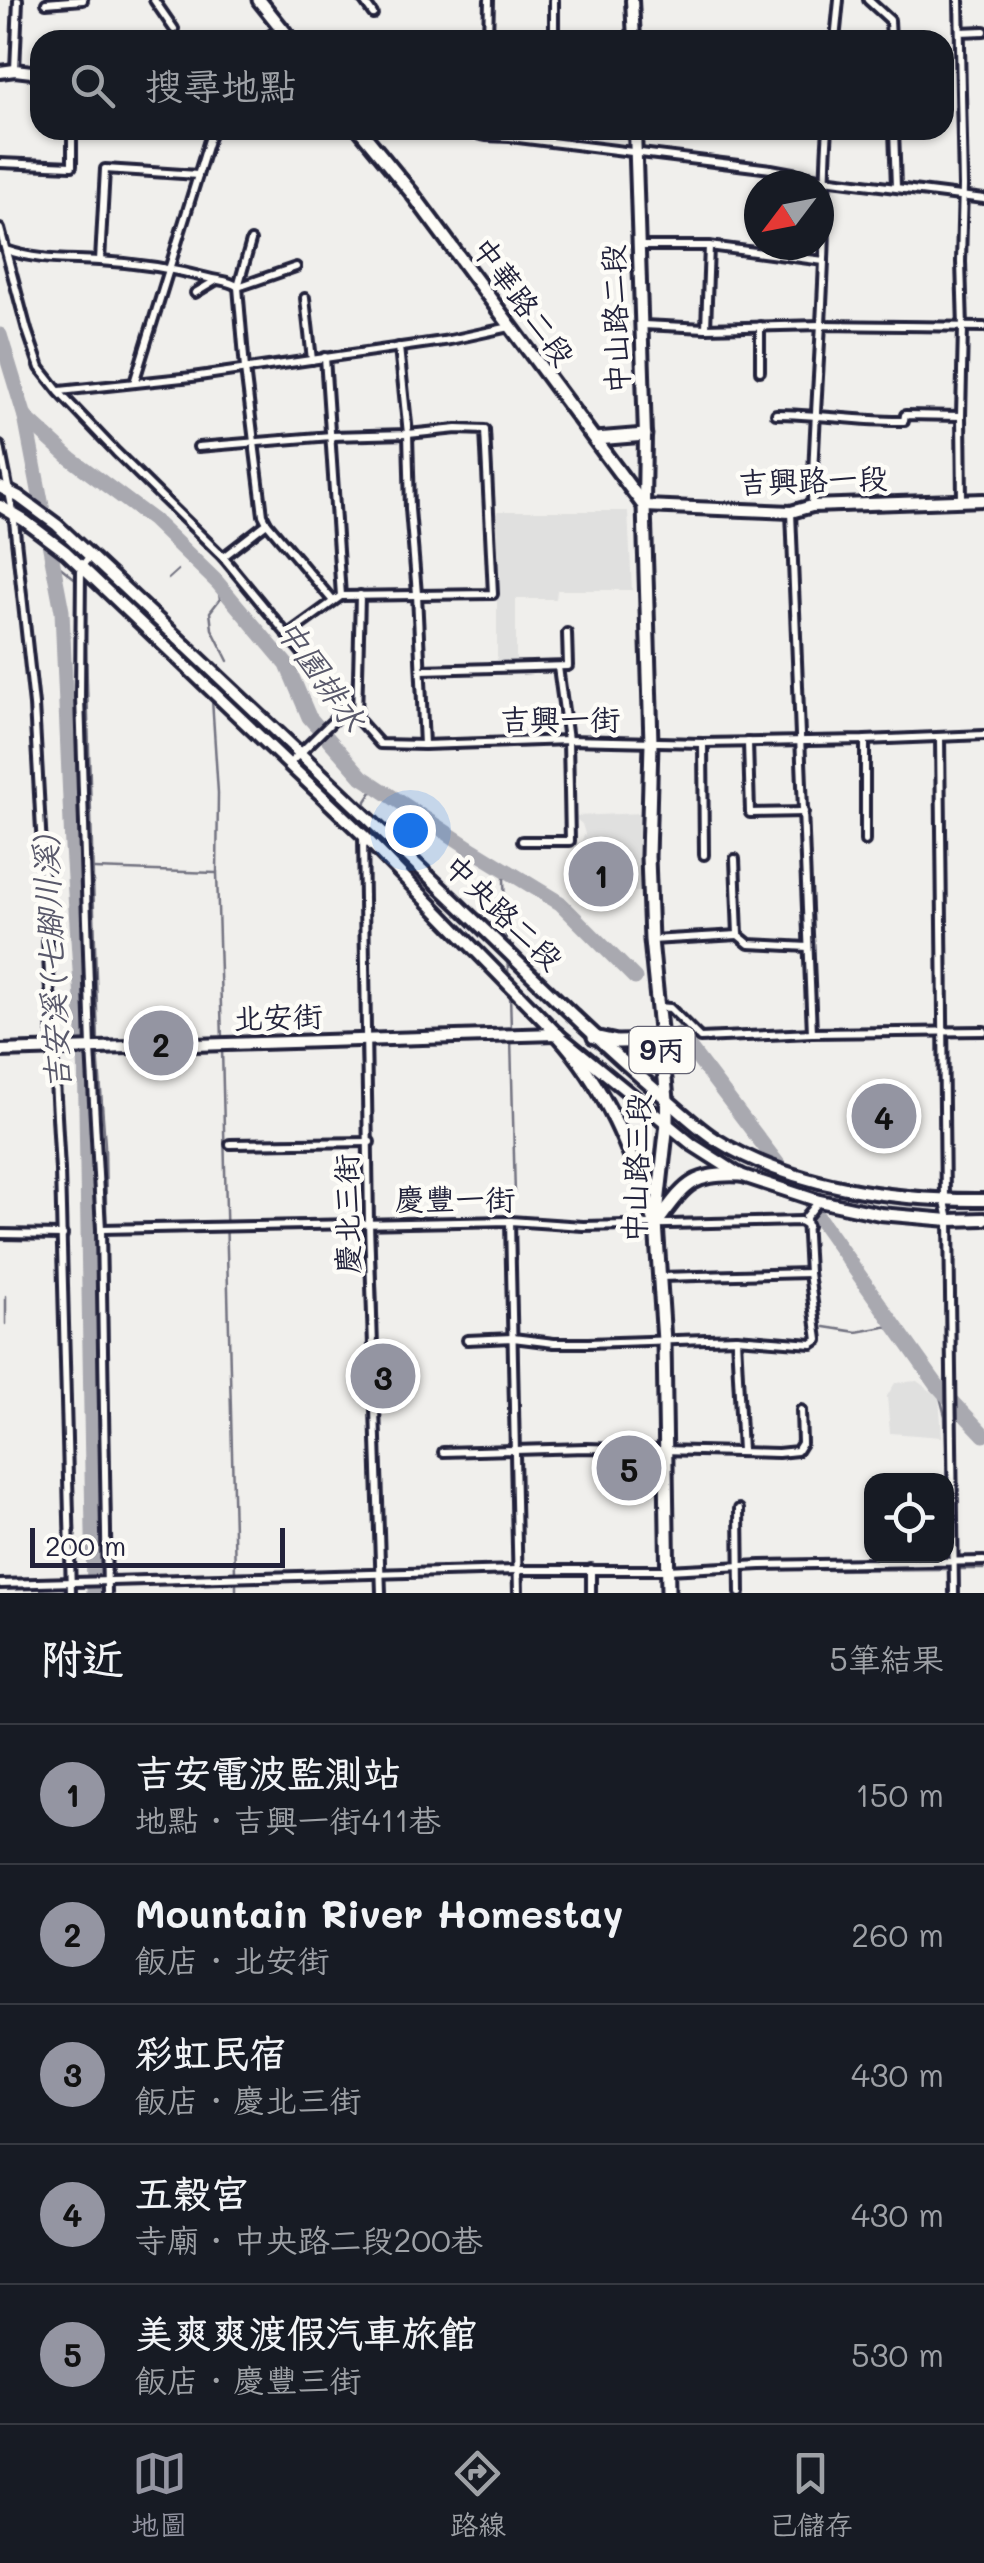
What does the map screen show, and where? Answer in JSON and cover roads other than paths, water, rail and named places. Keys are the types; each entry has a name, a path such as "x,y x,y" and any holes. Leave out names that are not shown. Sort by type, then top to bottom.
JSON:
{"main road":[{"path":"259,0 281,28"},
{"name":"中華路二段","path":"369,140 644,506"},
{"path":"596,439 645,435"},
{"name":"中山路三段","path":"644,506 652,743 648,857 651,940 667,1100 656,1223 664,1341 668,1593"},
{"path":"557,1034 581,1060 606,1103 630,1150 656,1223"},
{"path":"594,1037 617,1042 662,1041"},
{"path":"656,1223 674,1198 697,1179 714,1174 740,1174"}],"street":[{"path":"15,70 18,0"},
{"path":"46,3 84,0"},
{"path":"154,0 174,29"},
{"path":"363,0 373,14"},
{"path":"488,30 489,0"},
{"path":"554,0 554,30"},
{"path":"632,0 634,30"},
{"path":"836,30 839,0"},
{"path":"868,0 890,20 890,30"},
{"path":"959,0 962,500"},
{"path":"960,32 984,32"},
{"path":"0,72 30,72"},
{"path":"0,163 72,166 72,140"},
{"path":"134,382 209,140"},
{"path":"532,140 776,170"},
{"name":"中山路二段","path":"635,140 644,506"},
{"path":"825,170 827,140"},
{"path":"894,140 896,187"},
{"path":"100,261 105,168 198,175"},
{"path":"834,180 984,199"},
{"name":"吉興一街","path":"0,228 40,368 59,392 223,557 380,744 568,740 703,743 984,735"},
{"path":"251,241 238,286 262,515 333,601"},
{"path":"640,246 709,246 824,261 812,506"},
{"path":"706,328 709,246"},
{"path":"4,249 31,258 170,268 238,286 296,267"},
{"path":"195,294 215,280"},
{"path":"305,298 312,360"},
{"path":"641,325 984,327"},
{"path":"760,326 760,371"},
{"path":"59,392 399,348 510,327"},
{"path":"399,348 408,434 424,745"},
{"path":"326,357 341,596"},
{"path":"776,414 888,422 904,422 905,415 960,416"},
{"path":"198,447 332,436 484,430 493,594 341,596 287,636"},
{"path":"0,446 13,512 34,705 56,1050 71,1593"},
{"name":"中央路二段","path":"10,492 90,556 300,752 594,1037 716,1140 769,1166 841,1188 984,1219"},
{"name":"吉興路一段","path":"644,506 791,512 812,506 984,500"},
{"name":"中央路二段","path":"0,506 66,552 363,835 557,1034 693,1146 740,1174 820,1201 880,1214 947,1210 984,1200"},
{"path":"791,512 812,1033"},
{"path":"223,557 267,523"},
{"path":"90,556 81,567 80,697 86,1049 101,1229 107,1593"},
{"path":"356,718 360,595"},
{"path":"421,670 568,666 567,634"},
{"path":"522,841 570,841 568,740 558,667"},
{"path":"289,764 346,708"},
{"path":"940,737 952,1473"},
{"path":"865,740 865,842"},
{"path":"748,742 750,813 804,812"},
{"path":"703,743 704,855"},
{"name":"慶北三街","path":"363,835 380,1593"},
{"path":"735,858 738,935"},
{"path":"651,940 738,935 749,944 808,947"},
{"path":"658,1007 670,1008 700,1038 984,1032"},
{"name":"北安街","path":"0,1051 557,1034"},
{"path":"230,1144 370,1142"},
{"path":"468,1340 513,1338 554,1343 736,1338 812,1344 818,1340 806,1218 820,1201"},
{"path":"510,1221 518,1593"},
{"name":"慶豐一街","path":"101,1229 510,1221 583,1226 800,1222 808,1226"},
{"path":"0,1234 62,1235"},
{"path":"660,1277 809,1273"},
{"path":"736,1338 742,1451"},
{"path":"443,1452 514,1448 797,1451 802,1443 802,1410"},
{"path":"739,1509 740,1593"},
{"path":"954,1562 984,1561"},
{"path":"0,1584 900,1563"},
{"path":"954,1563 954,1593"},
{"path":"591,1569 591,1593"}],"waterway":[{"name":"吉安溪 (七腳川溪)","path":"0,335 25,417 62,611 85,1047 94,1593"},
{"name":"中園排水","path":"25,417 70,458 153,520 217,582 287,665 309,717 362,777 560,903 635,978"},
{"path":"54,562 78,581"},
{"path":"168,579 178,570"},
{"path":"217,582 220,599 210,612 212,629 228,661"},
{"path":"84,586 98,1042"},
{"path":"212,699 218,793 222,1040"},
{"path":"365,812 366,801 376,786"},
{"path":"94,869 216,873"},
{"path":"506,945 504,879 509,872"},
{"path":"507,958 509,980"},
{"path":"510,993 511,1030"},
{"path":"361,1037 362,1005"},
{"name":"中園排水","path":"679,1034 781,1168"},
{"path":"511,1038 515,1196"},
{"path":"360,1045 364,1112"},
{"path":"222,1048 235,1574"},
{"path":"98,1050 105,1145 112,1577"},
{"name":"中園排水","path":"818,1217 937,1385 984,1435"},
{"path":"375,1226 378,1319"},
{"path":"6,1296 6,1324"},
{"path":"825,1327 857,1332 895,1325"},
{"path":"937,1385 945,1416 950,1593"},
{"path":"821,1570 948,1569"},
{"path":"956,1569 984,1569"},
{"path":"113,1577 150,1577"},
{"path":"236,1584 236,1593"}],"place":[{"name":"吉安電波監測站","path":"601,874"},
{"name":"Mountain River Homestay","path":"161,1043"},
{"name":"五榖宮","path":"884,1116"},
{"name":"彩虹民宿","path":"383,1376"},
{"name":"美爽爽渡假汽車旅館","path":"629,1468"}]}
